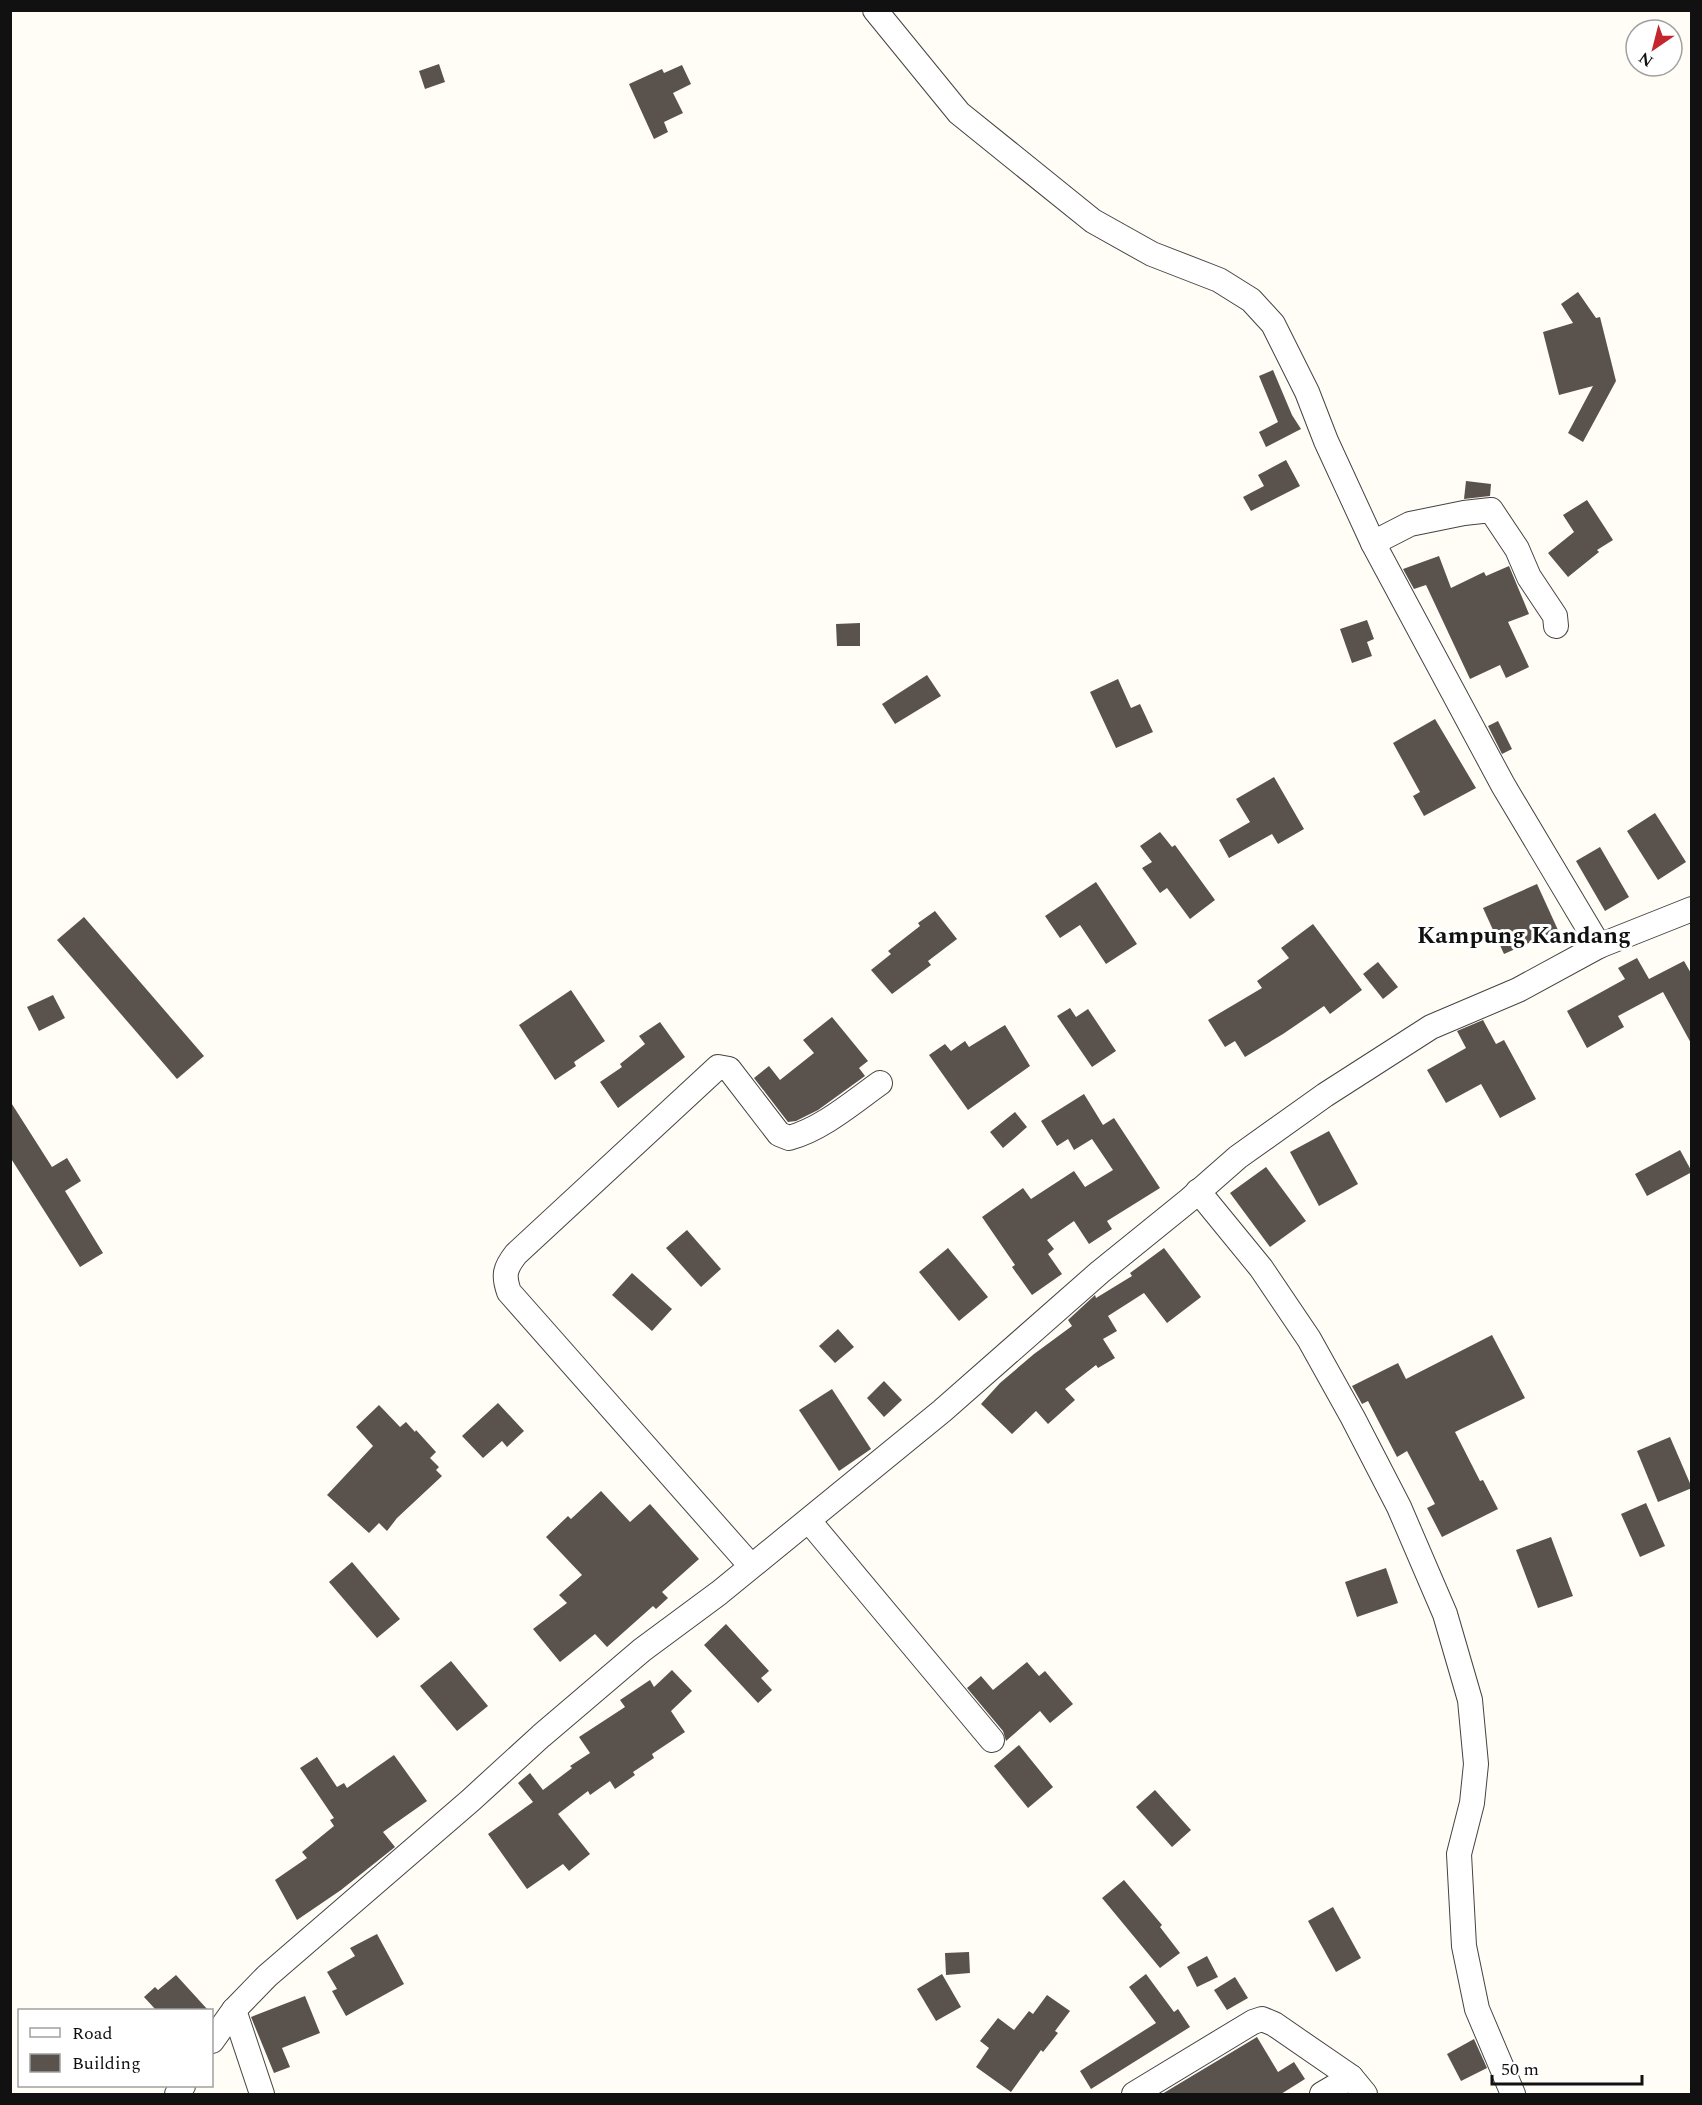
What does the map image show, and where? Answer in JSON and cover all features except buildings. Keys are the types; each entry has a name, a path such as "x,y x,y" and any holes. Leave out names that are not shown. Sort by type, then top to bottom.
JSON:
{"street":[{"path":"875,10 959,113 1093,221 1152,254 1219,280 1251,300 1274,324 1373,543 1503,785 1599,946"},
{"path":"1373,543 1410,524 1491,510 1517,549 1529,577 1555,616 1556,626"},
{"path":"213,2040 234,2010 267,1976 471,1800 541,1736 642,1650 719,1593 942,1411 1100,1272 1238,1156 1325,1095 1431,1027 1518,990 1599,946 1692,909"},
{"path":"751,1566 509,1292 505,1280 507,1266 516,1254 718,1067 729,1069 780,1134 789,1138 801,1135 880,1083"},
{"path":"1198,1191 1261,1268 1309,1339 1399,1507 1445,1614 1470,1700 1476,1764 1472,1803 1459,1854 1464,1946 1478,2009 1513,2094"},
{"path":"809,1521 992,1740"},
{"path":"234,2010 262,2094"},
{"path":"1134,2094 1253,2022 1262,2019 1274,2024 1358,2086"},
{"path":"1322,2094 1358,2086"}],"district":[{"name":"Kampung Kandang","path":"1524,936"}]}
